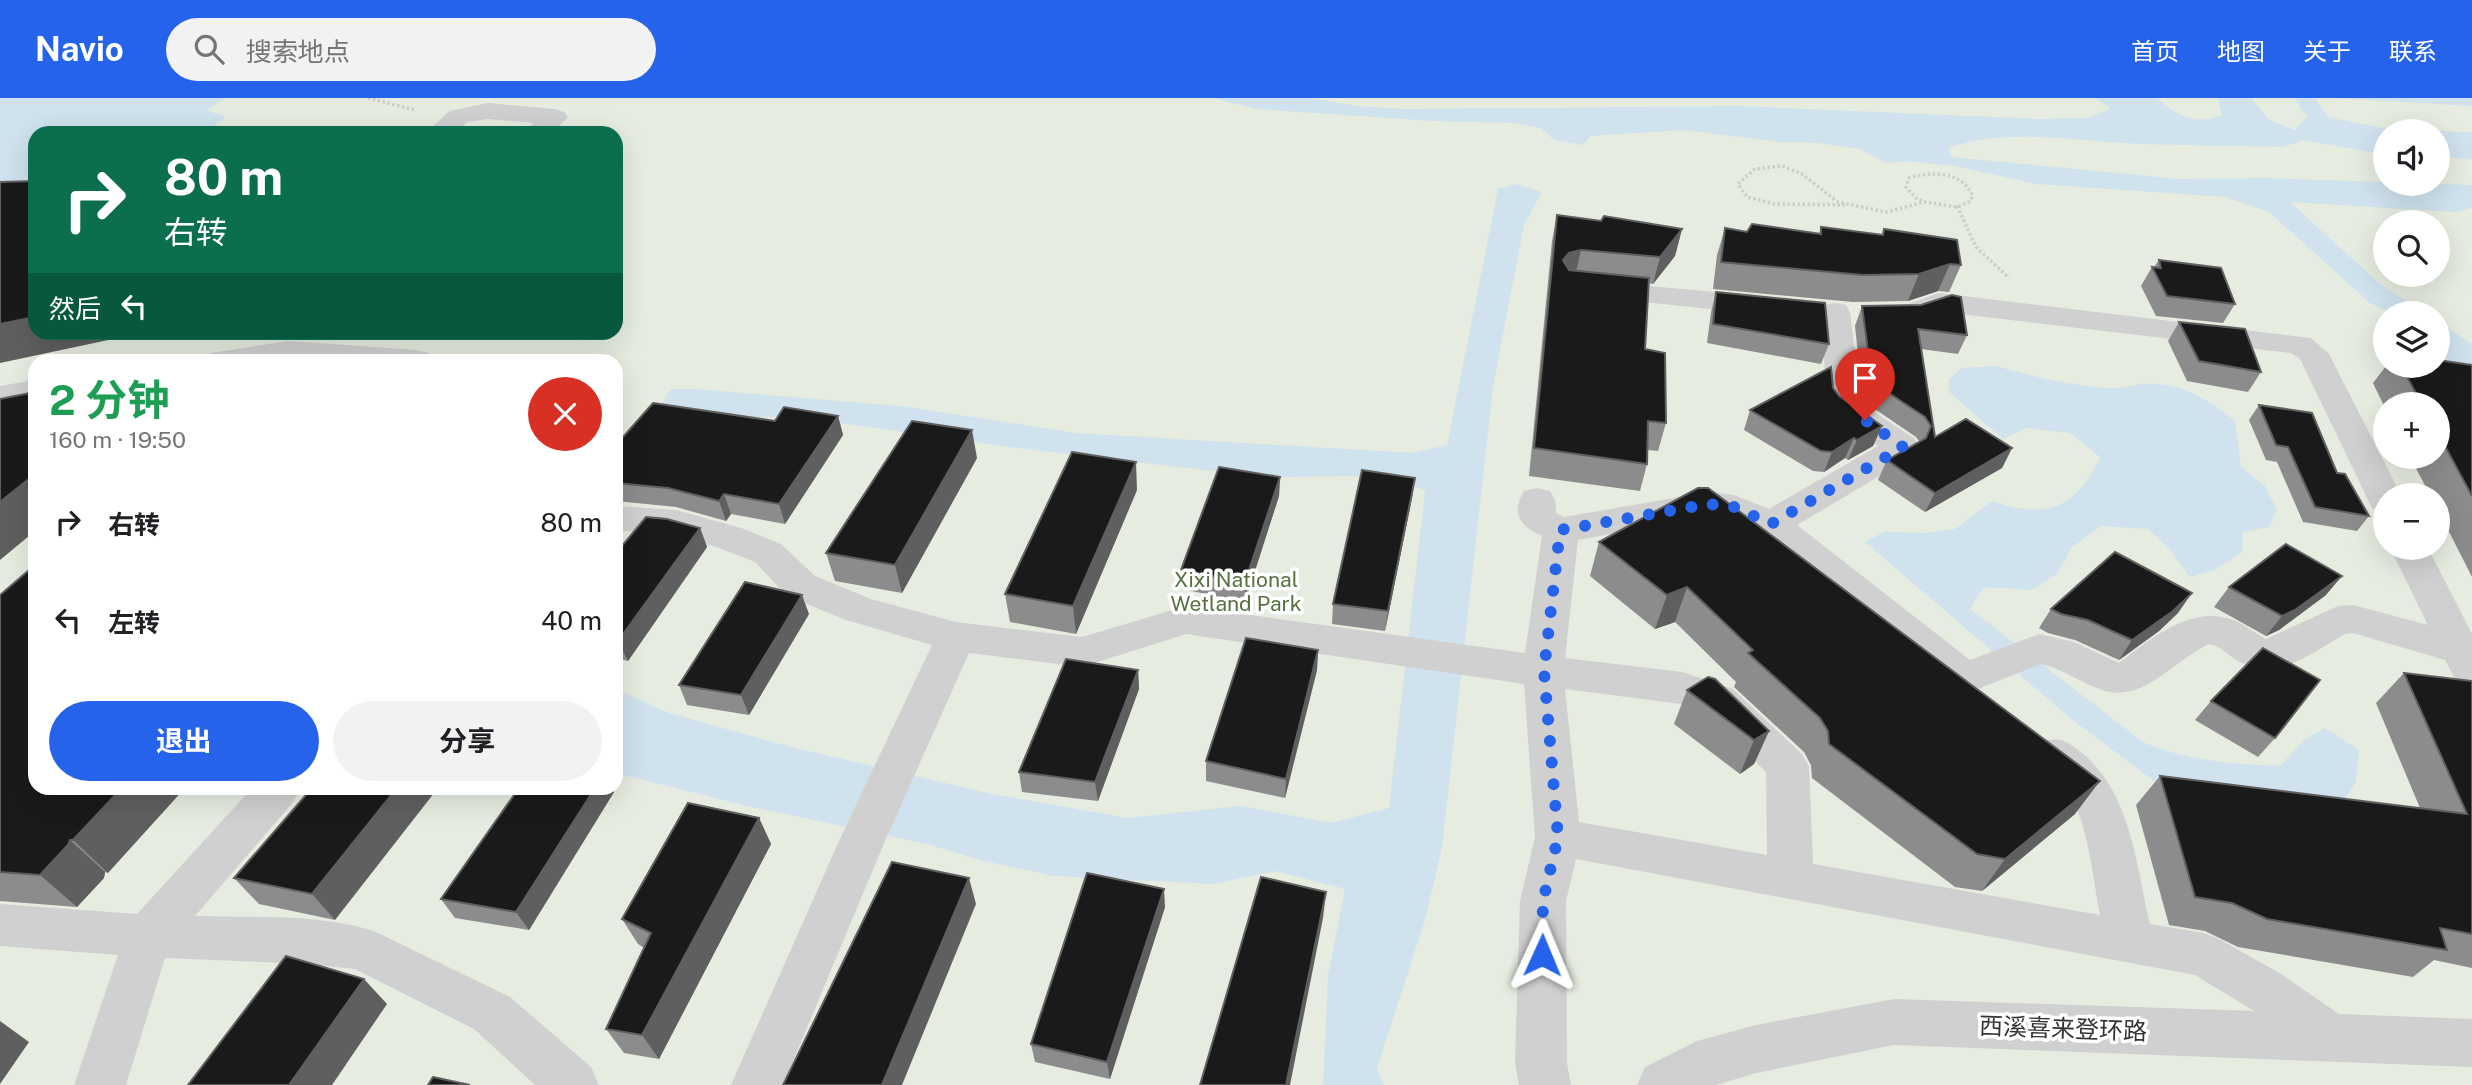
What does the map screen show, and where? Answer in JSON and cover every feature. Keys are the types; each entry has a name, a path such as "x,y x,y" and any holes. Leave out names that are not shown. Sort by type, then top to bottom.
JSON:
{"street":[{"path":"449,126 475,110 555,117 545,126"},
{"path":"1575,288 1838,312 1913,313 1940,302 2300,345 2313,354 2377,483"},
{"path":"1771,524 1903,447 1845,407 1838,312"},
{"path":"247,354 298,342 378,354"},
{"path":"0,396 28,391"},
{"path":"1545,1085 1541,1063 1543,901 1558,837 1544,671 1548,515 1709,504 1734,507 1771,524 1994,694 2084,780 2101,807 2130,942"},
{"path":"623,519 676,523 728,537 768,552 802,586 860,610 956,637 1082,652 1186,620 1479,663 1682,688 1718,700 1787,766 1791,880"},
{"path":"2415,560 2466,661"},
{"path":"1994,694 2039,649 2060,653 2114,678 2126,679 2199,629 2220,630 2253,653 2266,655 2276,654 2338,620 2353,619 2466,661"},
{"path":"757,1085 862,841 956,637"},
{"path":"100,1085 148,936 273,795"},
{"path":"1558,837 2204,955 2264,990 2330,1037"},
{"path":"0,925 148,936 306,942 361,948 492,1013 573,1085"},
{"name":"西溪喜来登环路","path":"1663,1085 1697,1066 1756,1049 1894,1022 2472,1042"}],"path":[{"path":"1845,205 1802,172 1781,164 1759,167 1745,174 1738,184 1747,197 1774,204 1845,205 1895,212 1925,202 1957,206 1971,201 1972,191 1959,180 1937,174 1916,175 1906,182 1910,192 1925,202"},
{"path":"1957,206 1976,247 2018,285 2032,313"}],"green space":[{"name":"Xixi National Wetland Park","path":"0,98 2472,98 2472,1085 0,1085"}],"water":[{"path":"0,98 226,98 206,110 226,117 213,126 28,126 28,194 0,193"},
{"path":"1213,98 1310,98 1358,106 1403,109 1737,106 2039,119 2088,118 2111,109 2096,98 2157,98 2179,114 2203,120 2222,115 2218,98 2251,98 2269,120 2295,130 2307,117 2294,98 2315,98 2328,117 2373,126 2373,153 2304,140 2283,147 2143,144 2012,137 1991,138 1948,148 1951,157 2179,179 2267,178 2373,182 2373,196 2450,196 2450,184 2472,185 2472,208 2455,212 2290,202 2373,278 2373,287 2385,287 2406,301 2373,301 2373,304 2269,212 2225,197 2037,184 1954,166 1908,161 1886,163 1860,149 1683,130 1590,136 1583,145 1554,140 1541,128 1516,123 1435,121 1256,109"},
{"path":"2335,98 2472,98 2472,106 2350,99"},
{"path":"2450,131 2472,132 2472,159 2450,158"},
{"path":"1516,184 1542,192 1524,225 1493,386 1442,848 1425,920 1377,1068 1384,1085 1323,1085 1328,975 1345,889 1275,871 1213,884 1054,876 980,860 927,844 743,805 623,775 623,692 666,712 791,747 992,794 1128,818 1241,806 1331,823 1389,808 1425,491 1396,476 1262,477 1009,447 792,416 722,418 661,406 670,389 696,389 901,406 1076,433 1412,453 1447,445 1498,189"},
{"path":"2450,330 2472,344 2472,384 2450,362"},
{"path":"1996,366 2050,380 2092,387 2116,388 2156,384 2192,393 2235,421 2241,467 2265,486 2277,510 2269,527 2243,532 2242,552 2215,570 2190,577 2171,551 2148,529 2101,526 2072,547 2057,574 2031,590 1984,587 1970,609 2143,742 2159,748 2210,760 2280,766 2304,740 2325,728 2359,750 2356,782 2337,811 2212,793 2154,781 2070,718 1865,542 1884,532 1926,533 1955,529 1992,501 2028,509 2057,506 2070,499 2091,475 2100,457 2070,433 2027,428 2003,439 1949,392 1949,379 1962,368"}],"building":[{"path":"28,181 28,318 0,324 0,182"},
{"path":"1557,215 1601,221 1604,216 1682,229 1660,257 1581,250 1569,253 1563,260 1569,270 1649,278 1645,349 1665,353 1666,423 1648,421 1647,464 1534,448"},
{"path":"1752,224 1821,234 1821,227 1883,235 1884,229 1957,240 1961,265 1950,264 1919,274 1863,275 1721,262 1725,228 1747,232"},
{"path":"2159,260 2221,268 2235,304 2167,296 2152,267 2161,268"},
{"path":"1716,292 1825,303 1829,344 1713,324"},
{"path":"1952,295 1961,297 1967,335 1918,329 1935,437 1966,419 2012,448 1935,493 1887,460 1926,438 1931,426 1925,417 1872,382 1862,306 1921,305"},
{"path":"2179,322 2245,329 2261,372 2199,361"},
{"path":"2450,362 2472,365 2472,496 2450,455 2450,392 2415,392 2408,378 2450,378"},
{"path":"1831,367 1833,388 1839,396 1882,426 1857,440 1854,438 1832,452 1821,451 1750,410"},
{"path":"28,393 28,480 0,502 0,399"},
{"path":"653,403 775,421 784,407 838,416 779,504 724,494 719,501 668,488 623,484 623,437"},
{"path":"2259,405 2312,413 2337,473 2345,474 2369,516 2315,507 2288,447 2276,445"},
{"path":"912,421 972,430 895,565 826,553"},
{"path":"1072,452 1136,462 1073,606 1005,594"},
{"path":"1219,467 1280,477 1245,582 1181,570"},
{"path":"1362,470 1415,478 1388,611 1333,604"},
{"path":"1698,488 1708,488 2100,781 2005,859 1977,854 1829,744 1828,731 1820,718 1748,653 1753,650 1687,587 1667,595 1599,542"},
{"path":"646,517 667,519 700,528 623,634 623,545"},
{"path":"2286,544 2342,576 2295,610 2282,616 2229,587"},
{"path":"2115,552 2192,593 2173,611 2132,640 2088,620 2051,609"},
{"path":"28,571 28,795 115,795 73,840 70,840 40,875 0,872 0,595"},
{"path":"745,582 802,595 741,695 679,685"},
{"path":"1246,638 1318,650 1286,779 1206,761"},
{"path":"2263,648 2320,680 2275,738 2211,701"},
{"path":"1066,659 1138,670 1095,782 1019,772"},
{"path":"2404,673 2472,681 2472,934 2440,928 2447,950 2267,919 2232,903 2195,897 2160,776 2467,814"},
{"path":"1708,677 1715,679 1769,731 1754,740 1687,690"},
{"path":"306,795 391,795 312,894 234,878"},
{"path":"514,795 591,795 516,912 441,899"},
{"path":"688,803 759,818 642,1035 606,1029 651,933 622,919"},
{"path":"892,862 969,878 882,1085 783,1085"},
{"path":"1087,873 1164,889 1107,1062 1031,1044"},
{"path":"1261,877 1326,892 1286,1085 1200,1085"},
{"path":"286,956 364,979 289,1085 188,1085"},
{"path":"433,1077 470,1085 428,1085"}],"route":[{"path":"1542,955 1543,901 1558,837 1544,671 1560,530 1709,504 1734,507 1771,524 1903,447 1865,420"}]}
